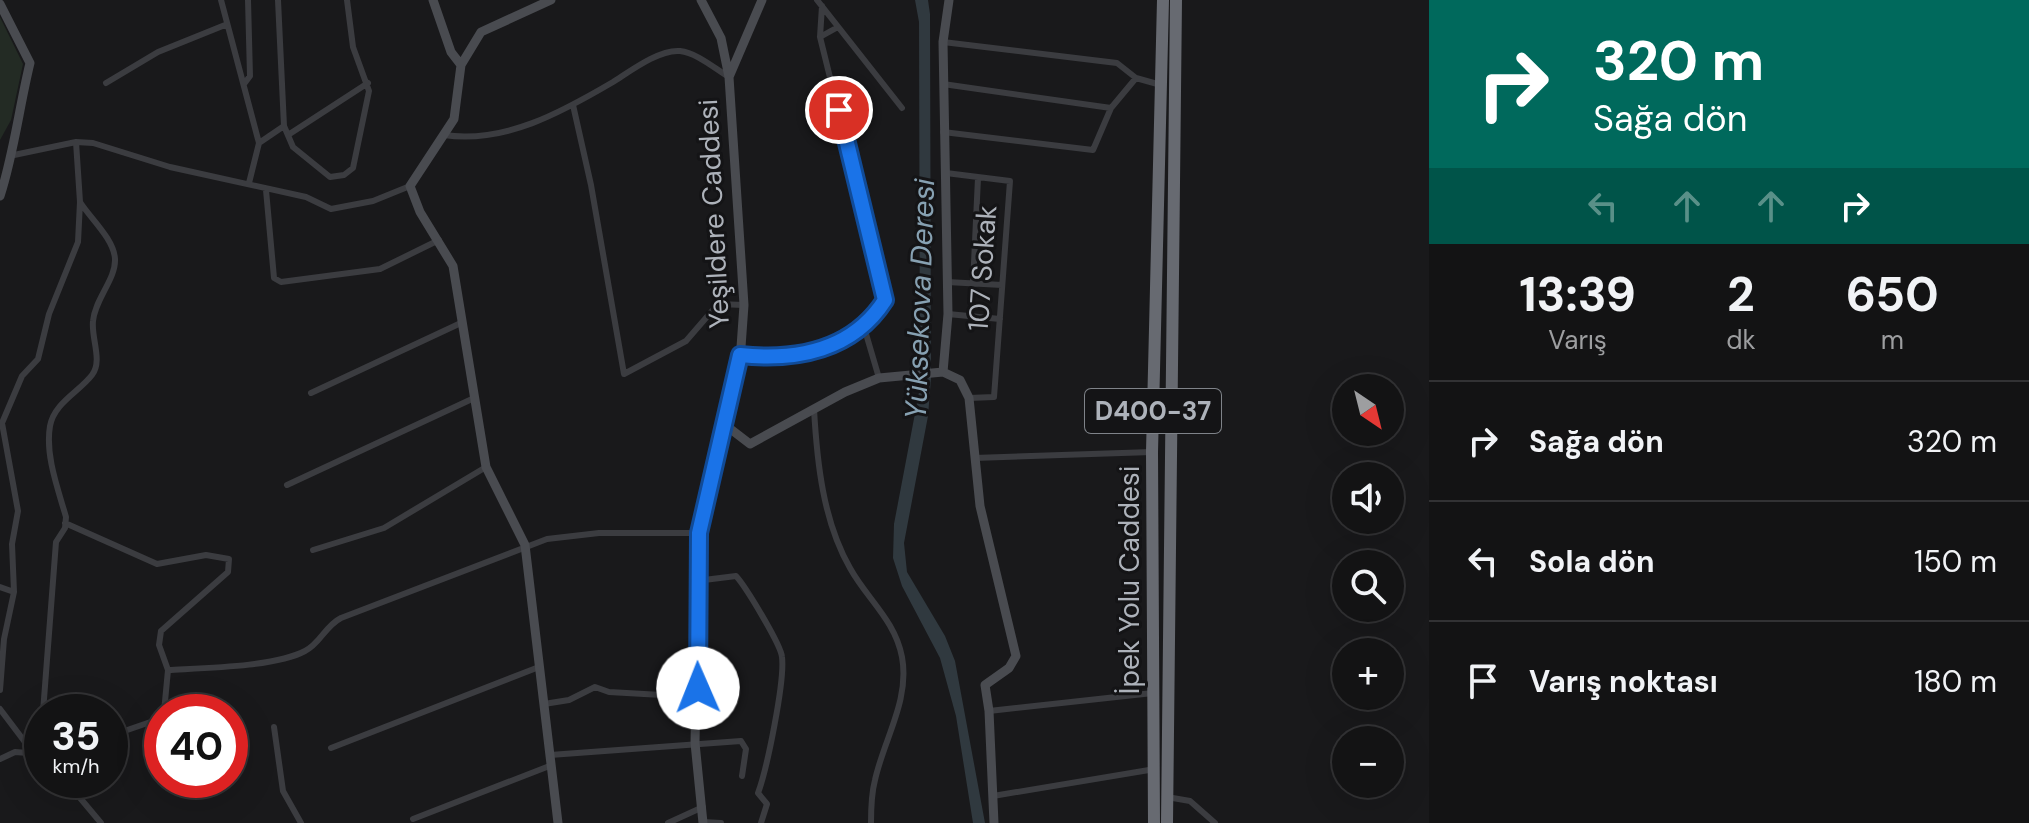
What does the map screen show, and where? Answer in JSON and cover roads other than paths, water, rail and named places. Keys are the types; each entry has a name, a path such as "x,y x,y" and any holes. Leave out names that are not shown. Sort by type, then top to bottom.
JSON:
{"highway":[{"name":"İpek Yolu Caddesi","path":"1154,823 1152,452 1163,0"},
{"name":"İpek Yolu Caddesi","path":"1167,823 1176,0"}],"street":[{"path":"221,0 225,25 259,143 249,183"},
{"path":"244,84 250,76 248,0"},
{"path":"278,0 284,126 293,147 330,177 344,175 353,168 367,114 368,83 353,47 347,0"},
{"path":"433,0 451,52 461,65"},
{"path":"14,155 76,142 113,147 170,167 306,197 331,209 373,201 410,186 444,135 454,119 461,65 481,32 551,0"},
{"name":"Yeşildere Caddesi","path":"701,0 721,38 729,77 744,305 740,355 699,533 695,743 703,822"},
{"path":"444,135 469,138 532,124 573,105 640,65 677,50 693,55 729,77 762,0"},
{"path":"940,372 948,314 943,42 949,0"},
{"path":"820,3 902,108"},
{"path":"740,355 763,357 826,348 864,327 885,300 820,37 820,3"},
{"path":"0,4 30,63 18,107 14,155 0,196"},
{"path":"106,83 158,52 225,25"},
{"path":"820,37 838,27"},
{"path":"943,42 1117,63 1136,78 1161,85"},
{"path":"943,132 1093,150 1111,108 1136,78"},
{"path":"288,135 368,83"},
{"path":"943,84 1111,108"},
{"path":"573,105 591,185 624,374 686,341 718,304 744,305"},
{"path":"259,143 284,126"},
{"path":"0,690 4,639 14,592 12,544 18,511 2,423 22,376 38,359 49,314 78,242 80,202 76,142"},
{"name":"107 Sokak","path":"946,173 1010,181 994,397 969,398"},
{"path":"973,284 978,178"},
{"path":"410,186 420,212 453,266 472,399 486,467 525,545 558,823"},
{"path":"266,190 269,250 274,278 281,282 380,269 439,240"},
{"path":"44,694 56,542 65,523 50,444 50,424 60,405 94,373 97,359 93,323 97,301 113,269 115,257 80,202"},
{"path":"947,282 1002,285"},
{"path":"948,314 1000,319"},
{"path":"311,393 463,322"},
{"path":"864,327 879,378"},
{"path":"724,424 750,444 879,378 940,372 960,380 969,398 980,506 1016,656 1009,668 987,681 994,823"},
{"path":"287,485 472,399"},
{"path":"814,409 816,448 832,530 850,569 892,627 901,656 903,693 875,779 871,823"},
{"path":"974,458 1152,452"},
{"path":"313,550 384,528 486,467"},
{"path":"65,523 157,564 206,555 229,559 228,572 161,631 159,645 168,670 166,694"},
{"path":"168,670 214,668 303,653 326,627 341,618 525,545 599,533 699,533"},
{"path":"696,581 736,576 750,591 783,655 774,723 758,793 767,804 761,823"},
{"path":"0,587 14,592"},
{"path":"331,748 539,667"},
{"path":"544,704 569,700 595,687 609,692 697,697"},
{"path":"989,711 1154,693"},
{"path":"0,709 24,737"},
{"path":"274,727 283,791 301,823"},
{"path":"413,819 551,760 695,743 741,741 746,749 742,776"},
{"path":"0,759 15,752 24,753"},
{"path":"993,796 1155,769"},
{"path":"1167,797 1190,801 1215,823"},
{"path":"80,798 101,823"},
{"path":"668,823 703,807"},
{"path":"703,822 721,823"}],"water":[{"name":"Yüksekova Deresi","path":"915,0 928,0 930,14 931,378 928,416 904,543 907,572 945,636 955,661 985,823 973,823 956,716 940,658 902,586 893,558 894,524 920,387 919,22"}]}
